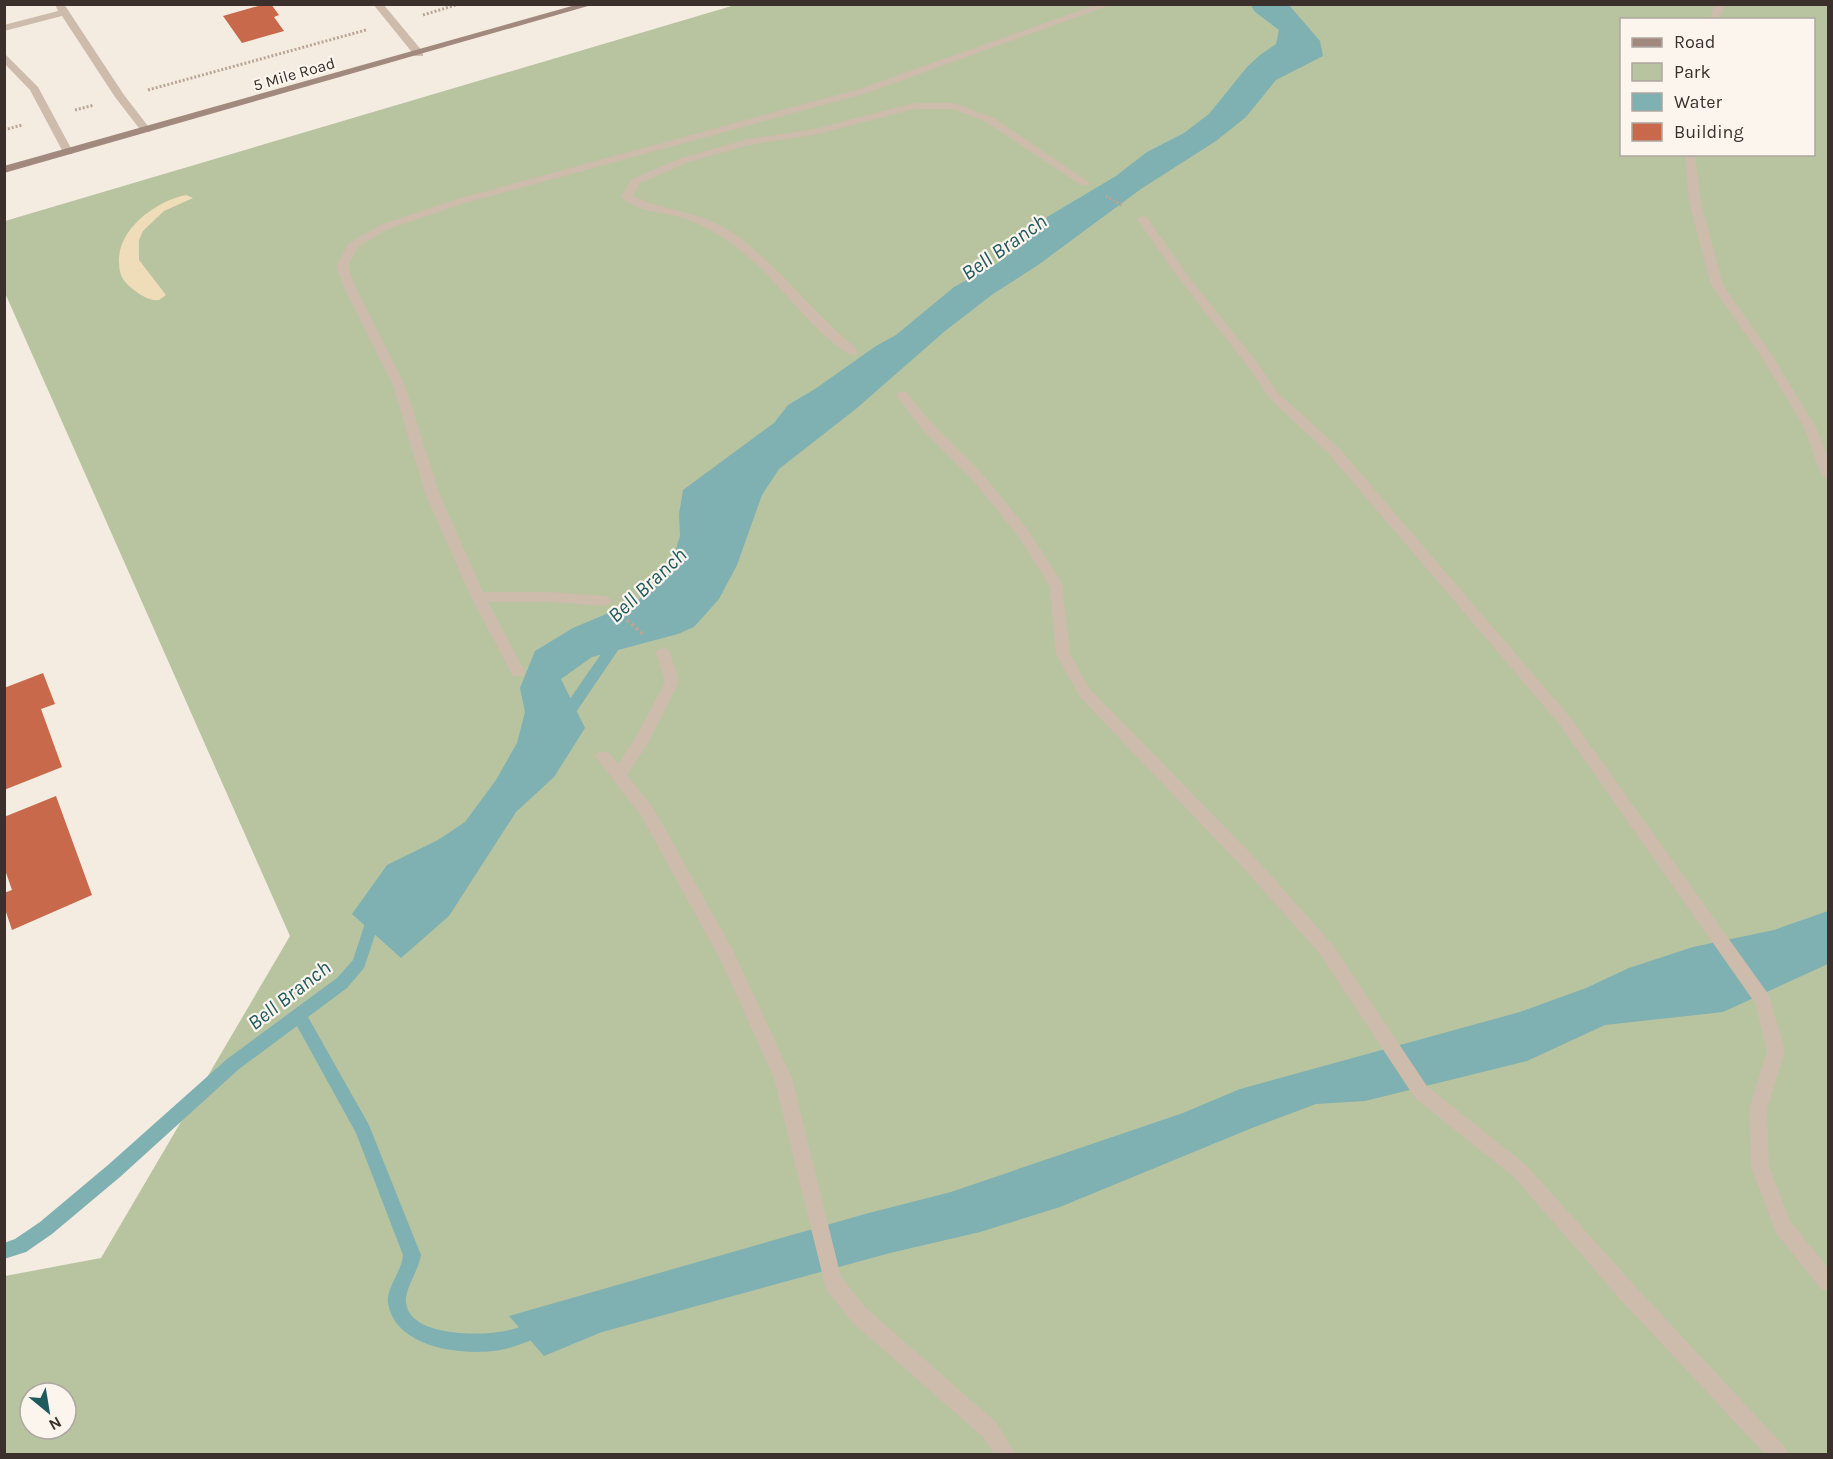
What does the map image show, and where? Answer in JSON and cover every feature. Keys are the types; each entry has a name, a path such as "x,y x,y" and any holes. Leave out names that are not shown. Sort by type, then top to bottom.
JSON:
{"main road":[{"name":"5 Mile Road","path":"4,170 591,4"}],"street":[{"path":"376,4 419,54"},
{"path":"518,672 478,597 432,493 399,385 350,288 342,266 353,245 384,228 461,201 863,91 1109,4"},
{"path":"4,28 61,8 120,98 146,130"},
{"path":"4,56 34,89 68,152"},
{"path":"853,352 826,330 766,266 731,236 689,216 647,207 627,197 636,181 685,160 748,142 814,132 914,106 954,106 990,120 1085,183"},
{"path":"1690,156 1695,202 1717,285 1766,355 1810,427 1828,475"},
{"path":"1143,219 1178,270 1253,365 1274,396 1334,451 1565,721 1763,1000 1776,1051 1758,1109 1760,1166 1783,1227 1828,1282"},
{"path":"902,395 996,500 1023,534 1057,587 1063,654 1085,693 1253,867 1326,949 1421,1092 1520,1171 1628,1293 1778,1455"},
{"path":"478,597 551,597 606,601"},
{"path":"618,776 642,741 672,682 663,652"},
{"path":"603,756 648,813 728,957 783,1078 833,1282 859,1315 990,1430 1005,1455"}],"path":[{"path":"4,130 459,4"},
{"path":"1085,183 1143,219"},
{"path":"606,601 663,652"}],"green space":[{"path":"735,5 1828,5 1828,1454 5,1454 5,1276 101,1258 290,936 5,293 5,221"}],"sand":[{"path":"186,195 193,198 164,211 143,231 139,240 139,260 166,295 159,300 149,299 130,287 120,271 120,251 124,239 131,228 151,210 174,198"}],"water":[{"path":"1251,5 1289,5 1320,41 1323,56 1276,80 1246,117 1216,141 1141,189 1038,265 993,294 945,331 857,408 779,469 762,495 737,565 719,599 694,627 678,634 592,657 561,679 585,728 554,777 516,812 449,916 401,958 352,914 387,865 438,840 465,822 496,780 517,743 525,712 520,688 535,651 573,628 637,601 668,575 680,536 679,514 683,490 774,423 788,405 896,335 954,287 998,263 1035,233 1047,217 1116,176 1147,152 1184,133 1209,114 1247,67 1276,44 1279,30 1254,11"},
{"path":"1828,911 1828,964 1723,1012 1605,1025 1527,1061 1365,1101 1316,1104 1060,1207 980,1232 890,1253 602,1332 544,1356 509,1316 865,1214 951,1192 1183,1113 1240,1089 1520,1012 1586,988 1629,968 1693,947 1774,930"}],"building":[{"path":"271,4 279,15 274,17 284,31 242,43 223,16"},
{"path":"43,673 55,704 41,709 62,767 4,790 4,688"},
{"path":"56,796 92,895 12,930 4,906 4,893 12,890 4,867 4,817"}],"waterway":[{"name":"Bell Branch","path":"563,720 620,637"},
{"name":"Bell Branch","path":"4,1251 20,1246 46,1228 114,1171 233,1064 342,983 359,963 375,914"},
{"path":"299,1015 363,1130 412,1255 410,1268 397,1298 401,1316 411,1326 425,1334 459,1342 505,1340 540,1328"}]}
